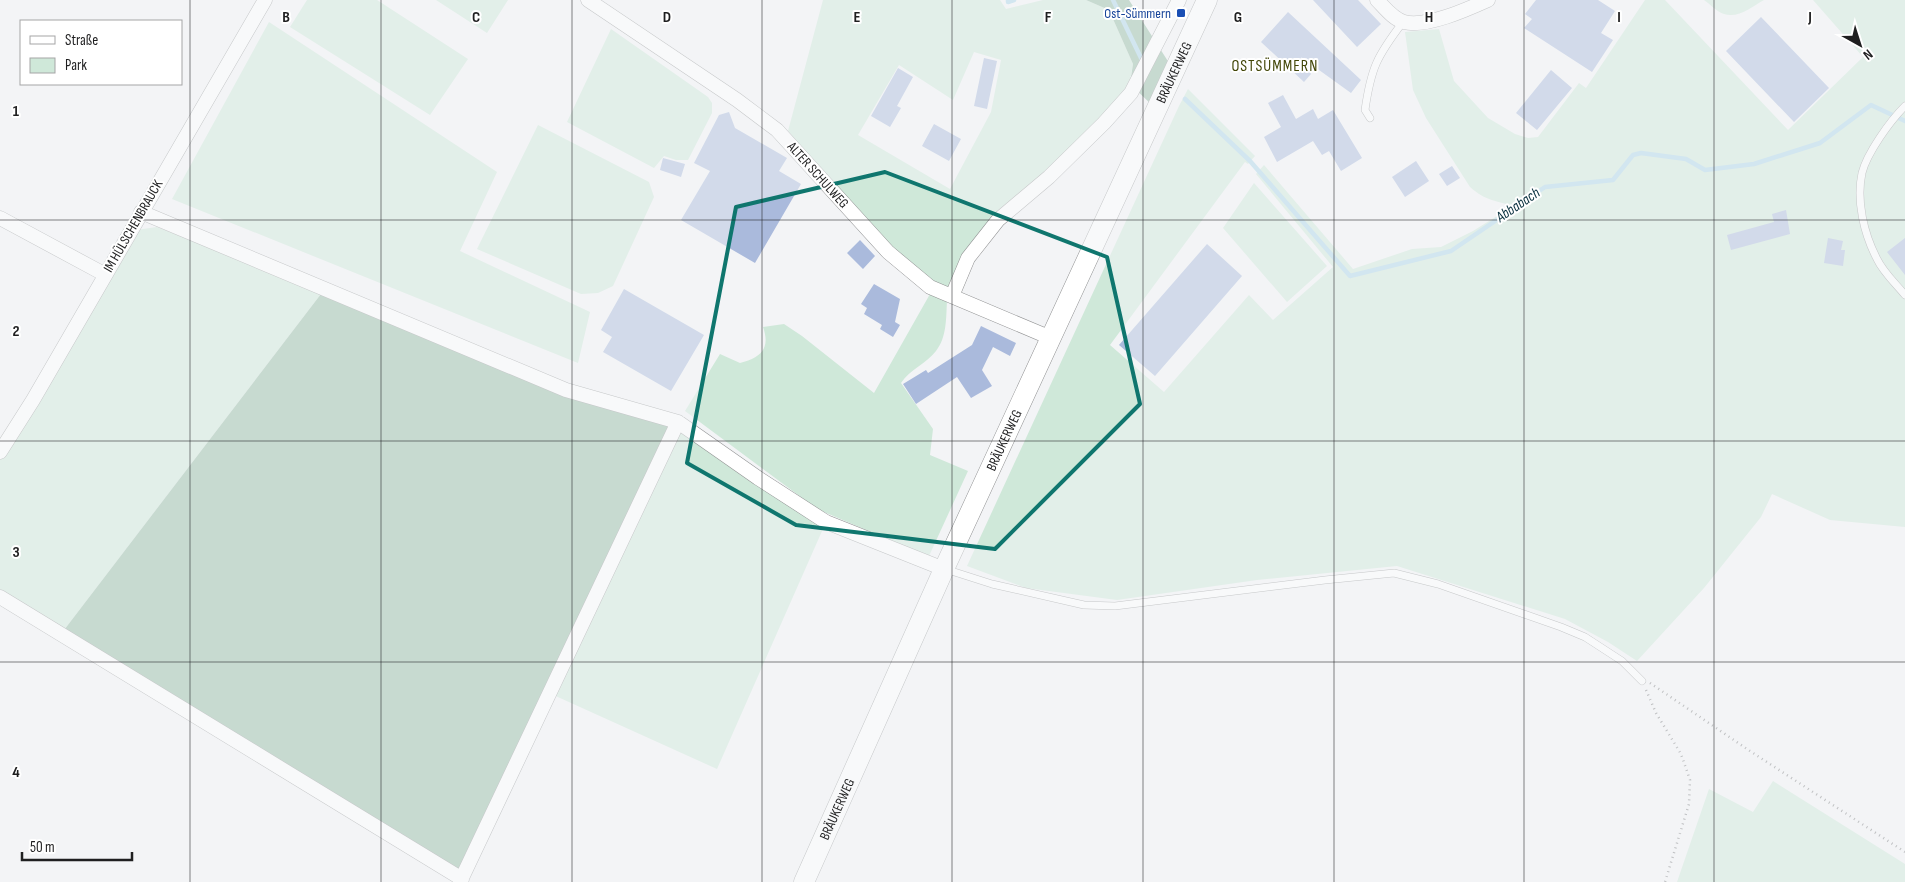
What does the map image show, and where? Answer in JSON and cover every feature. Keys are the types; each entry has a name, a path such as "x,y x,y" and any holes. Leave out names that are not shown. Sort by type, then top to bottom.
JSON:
{"main road":[{"name":"BRÄUKERWEG","path":"804,882 944,569 1208,0"}],"street":[{"name":"IM HÜLSCHENBRAUCK","path":"0,452 33,400 104,274 265,0"},
{"name":"ALTER SCHULWEG","path":"588,0 737,100 777,130 888,252 930,287 1051,338"},
{"path":"952,296 968,258 998,220 1049,177 1104,123 1131,93 1179,0"},
{"path":"1377,0 1392,15 1403,22 1418,23 1451,16 1488,0"},
{"path":"141,212 566,390 678,422 758,478 826,522 944,569"},
{"path":"0,218 104,274"},
{"path":"0,597 461,880 678,422"}],"lane":[{"path":"1370,118 1365,110 1373,70 1385,46 1403,22"},
{"path":"1903,107 1876,144 1862,173 1861,213 1877,260 1905,295"},
{"path":"944,569 992,584 1084,606 1115,606 1325,580 1394,574 1438,584 1561,626 1585,637 1622,661 1642,681"}],"path":[{"path":"1642,681 1656,714 1681,754 1690,780 1689,804 1665,882"},
{"path":"1654,684 1750,751 1905,852"}],"highlighted area":[{"path":"885,172 1107,257 1140,404 995,549 796,525 687,463 736,207"}],"green space":[{"path":"307,0 377,0 468,59 430,115 290,27"},
{"path":"436,0 508,0 487,33"},
{"path":"823,0 1000,0 1006,9 1043,0 1086,0 1109,10 1133,64 1128,92 1043,174 948,290 931,282 890,249 788,131","holes":["974,52 1001,60 991,112 950,189 858,135 899,65 953,100"]},
{"path":"1086,0 1129,0 1171,66 1153,106 1130,84 1133,64 1109,10"},
{"path":"1645,0 1665,0 1788,130 1863,57 1813,0 1905,0 1905,527 1830,520 1772,494 1761,517 1704,588 1637,661 1608,642 1565,619 1397,566 1257,580 1117,600 1026,588 967,566 1188,89 1255,156 1248,164 1245,162 1110,345 1164,392 1249,295 1273,320 1333,267 1256,174 1264,165 1353,269 1412,249 1441,247 1473,231 1513,206 1486,198 1470,187 1426,118 1413,90 1405,32 1439,29 1454,81 1488,118 1515,134 1528,138 1538,137 1579,83 1586,88"},
{"path":"1704,0 1764,0 1745,11 1729,15 1719,12"},
{"path":"269,22 497,172 460,251 590,312 578,363 172,199"},
{"path":"611,29 708,97 712,103 712,113 688,160 676,160 664,156 654,168 567,122"},
{"path":"538,125 649,182 654,197 613,286 598,293 581,294 477,249"},
{"path":"1254,183 1327,266 1287,302 1223,228"},
{"path":"157,227 324,290 61,634 0,597 0,460 8,450 136,230"},
{"path":"324,290 565,390 678,422 462,879 61,634"},
{"path":"930,294 947,301 942,340 932,356 909,374 901,383 933,429 930,455 968,471 929,556 817,509 685,411 720,354 740,363 747,361 758,355 765,347 766,341 763,327 784,324 874,393"},
{"path":"678,422 826,522 717,769 549,693"},
{"path":"1773,781 1905,864 1905,882 1677,882 1709,789 1753,812"}],"building":[{"path":"1313,0 1358,0 1381,24 1357,47"},
{"path":"1536,0 1598,0 1615,11 1601,33 1613,40 1592,72 1524,28 1532,19 1525,14"},
{"path":"1288,12 1361,80 1351,93 1301,57 1311,74 1304,82 1261,42"},
{"path":"1761,17 1829,88 1794,122 1726,51"},
{"path":"984,58 997,61 987,109 974,106"},
{"path":"898,68 913,77 897,106 901,108 890,127 871,116"},
{"path":"1551,70 1572,88 1537,130 1516,113"},
{"path":"1283,95 1296,119 1313,109 1318,119 1333,110 1362,158 1341,171 1329,151 1322,155 1313,141 1277,162 1264,137 1281,127 1268,103"},
{"path":"729,112 735,128 787,158 779,171 801,184 755,263 681,220 710,171 694,163 719,115"},
{"path":"934,124 961,139 949,161 922,146"},
{"path":"663,158 685,164 681,177 660,170"},
{"path":"1416,161 1429,181 1405,197 1392,177"},
{"path":"1452,166 1460,178 1447,186 1439,174"},
{"path":"1786,210 1790,234 1731,250 1727,235 1774,222 1772,214"},
{"path":"1828,238 1843,241 1841,250 1845,250 1843,266 1824,263"},
{"path":"1905,238 1905,275 1887,252"},
{"path":"860,240 875,256 863,269 847,253"},
{"path":"1207,244 1242,276 1155,376 1119,345"},
{"path":"874,284 900,299 895,322 900,325 893,337 880,329 882,325 864,314 867,308 861,304"},
{"path":"624,289 704,335 671,391 603,352 612,337 601,330"},
{"path":"981,326 1016,343 1010,356 993,347 982,370 992,386 971,398 957,377 916,404 903,384 926,370 928,373 972,345"}],"waterway":[{"name":"Abbabach","path":"1008,0 1008,2 1014,0"},
{"name":"Abbabach","path":"1113,0 1142,60"},
{"name":"Abbabach","path":"1185,99 1250,161 1350,276 1451,251 1545,187 1613,180 1633,155 1641,153 1686,159 1705,170 1754,164 1820,143 1871,105 1905,121"}],"place":[{"name":"Ost-Sümmern","path":"1181,13"}],"district":[{"name":"OSTSÜMMERN","path":"1275,66"}]}
